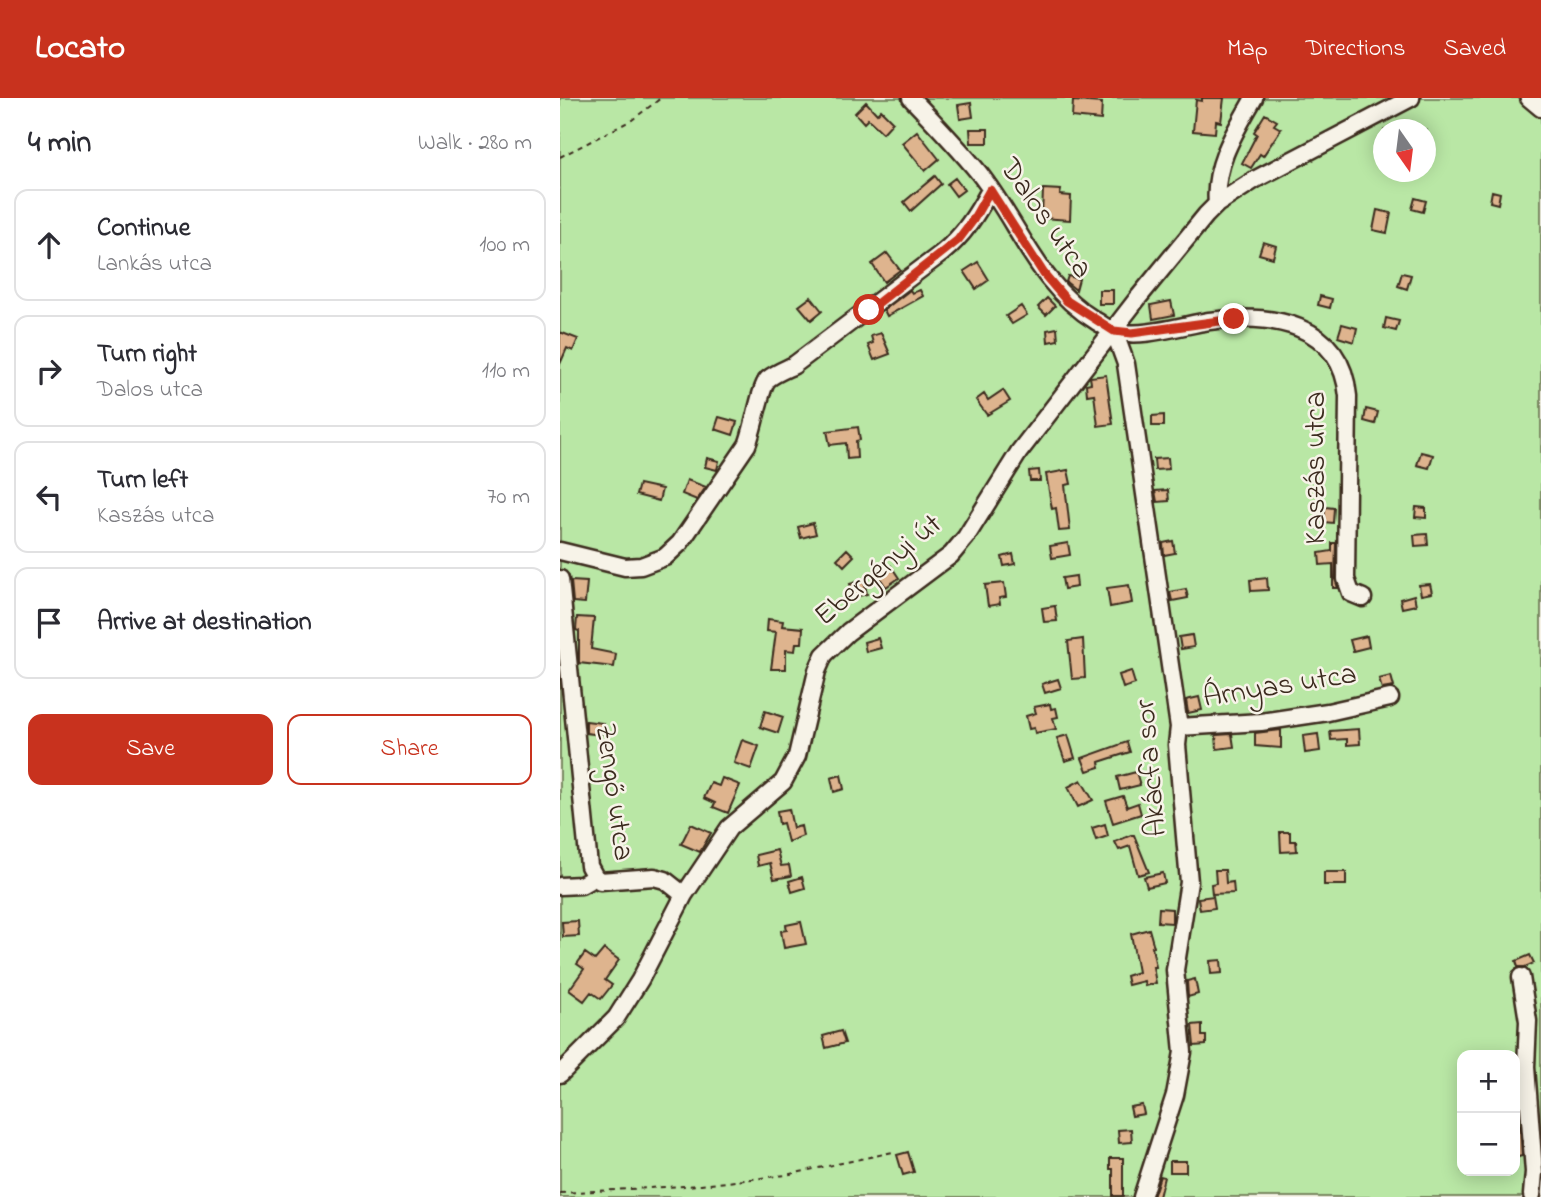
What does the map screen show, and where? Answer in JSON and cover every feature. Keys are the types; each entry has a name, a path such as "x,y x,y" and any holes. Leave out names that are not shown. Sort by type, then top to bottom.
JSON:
{"street":[{"name":"Dalos utca","path":"911,98 957,148 990,190 1044,274 1067,301 1114,331"},
{"path":"1217,204 1217,180 1229,144 1254,98"},
{"name":"Ebergényi út","path":"562,1068 616,1018 640,980 684,895 729,828 783,782 797,756 817,671 824,654 848,632 951,555 966,537 1019,452 1161,269 1217,204 1255,178 1411,98"},
{"path":"1529,98 1541,108"},
{"path":"560,551 625,567 641,566 665,558 680,543 747,445 758,413 762,387 768,379 804,357 950,247 973,220 990,190"},
{"name":"Kaszás utca","path":"1114,331 1132,333 1210,321 1262,319 1286,323 1323,341 1335,354 1343,369 1348,396 1346,579 1351,593 1363,598"},
{"name":"Akácfa sor","path":"1114,331 1126,364 1179,727 1177,745 1189,882 1175,970 1183,1052 1175,1095 1142,1197"},
{"name":"Zengő utca","path":"560,579 589,866 600,881 654,877 665,880 684,895"},
{"name":"Árnyas utca","path":"1179,727 1261,722 1328,712 1390,698"},
{"path":"561,749 577,759"},
{"path":"560,886 581,885 595,877"},
{"path":"1521,976 1528,1021 1526,1067 1534,1196"}],"path":[{"path":"560,157 632,120 661,98"},
{"path":"560,1193 713,1184 786,1175 893,1152"}],"green space":[{"path":"560,98 1541,98 1541,1197 560,1197"}],"building":[{"path":"1202,98 1224,98 1221,122 1216,121 1215,133 1193,131 1196,100 1202,101"},
{"path":"1073,101 1102,103 1101,120 1072,117"},
{"path":"866,102 877,114 881,110 893,122 883,133 868,119 864,123 855,113"},
{"path":"971,103 973,117 960,119 958,105"},
{"path":"1265,114 1277,121 1274,125 1281,129 1263,156 1260,154 1251,168 1242,163 1257,134 1254,132"},
{"path":"970,129 988,129 988,143 971,143"},
{"path":"917,131 939,159 925,171 902,143"},
{"path":"935,176 941,184 911,211 904,202"},
{"path":"955,178 964,190 956,196 947,184"},
{"path":"1043,189 1061,190 1060,195 1071,196 1070,220 1042,218"},
{"path":"1492,191 1500,193 1498,204 1490,202"},
{"path":"1415,198 1426,201 1423,212 1412,209"},
{"path":"1377,210 1391,213 1387,233 1373,230"},
{"path":"1263,242 1276,246 1273,258 1259,254"},
{"path":"887,253 900,270 884,282 872,264"},
{"path":"978,262 989,280 976,289 964,271"},
{"path":"1402,273 1411,275 1407,289 1398,286"},
{"path":"1068,276 1079,279 1076,290 1066,282"},
{"path":"910,290 912,293 920,290 923,296 887,316 884,310"},
{"path":"1099,290 1113,290 1113,304 1099,304"},
{"path":"1320,296 1332,299 1330,308 1318,305"},
{"path":"811,297 822,311 811,320 799,306"},
{"path":"1047,298 1055,306 1046,315 1038,307"},
{"path":"1171,301 1174,315 1153,319 1151,305"},
{"path":"1021,306 1027,315 1012,324 1006,316"},
{"path":"1386,318 1399,321 1396,331 1384,328"},
{"path":"1342,324 1357,328 1354,342 1338,337"},
{"path":"1057,328 1058,340 1048,342 1047,330"},
{"path":"560,332 578,339 573,351 567,348 560,364"},
{"path":"881,333 890,354 874,360 868,345 873,343 871,336"},
{"path":"1106,375 1113,424 1098,426 1094,394 1087,395 1086,384 1091,383 1090,377"},
{"path":"1003,390 1010,401 987,415 976,400 984,394 988,400"},
{"path":"1366,409 1378,412 1375,424 1364,421"},
{"path":"1164,415 1164,426 1152,426 1152,416"},
{"path":"719,417 737,422 733,435 715,429"},
{"path":"858,427 860,440 856,441 857,458 847,459 846,443 830,445 827,431"},
{"path":"1421,452 1433,455 1429,468 1417,465"},
{"path":"707,458 719,461 717,470 705,467"},
{"path":"1168,458 1169,469 1155,470 1154,459"},
{"path":"1039,470 1040,481 1030,481 1029,471"},
{"path":"1068,470 1071,484 1065,485 1070,530 1059,531 1056,508 1052,509 1046,474"},
{"path":"687,480 706,487 697,500 682,494"},
{"path":"639,484 662,489 659,501 636,495"},
{"path":"1168,490 1169,501 1157,502 1155,491"},
{"path":"1325,507 1334,508 1333,523 1324,522"},
{"path":"1416,507 1426,508 1426,518 1415,517"},
{"path":"813,523 816,534 801,538 798,527"},
{"path":"1427,534 1428,545 1415,546 1414,535"},
{"path":"1173,541 1175,553 1164,555 1163,543"},
{"path":"1068,543 1070,555 1052,558 1050,546"},
{"path":"1332,543 1336,543 1335,579 1338,588 1333,588 1333,564 1320,565 1319,553 1332,551"},
{"path":"847,549 854,556 844,566 837,559"},
{"path":"1013,554 1015,564 1004,566 1002,557"},
{"path":"891,566 899,578 886,587 878,575"},
{"path":"1076,576 1077,587 1064,589 1062,578"},
{"path":"1267,578 1268,590 1251,591 1250,580"},
{"path":"864,580 867,594 854,597 850,584"},
{"path":"571,581 587,582 585,603 573,602"},
{"path":"1004,583 1006,597 999,598 1000,604 988,606 985,585"},
{"path":"1430,584 1432,593 1421,595 1419,585"},
{"path":"1129,585 1132,603 1110,607 1107,588"},
{"path":"1186,589 1188,598 1172,601 1170,592"},
{"path":"1414,595 1416,605 1402,608 1400,599"},
{"path":"1055,606 1057,621 1044,622 1042,608"},
{"path":"577,617 594,618 591,649 616,654 614,667 579,663"},
{"path":"768,619 783,621 782,626 803,628 802,643 796,643 795,651 786,650 786,669 771,669 776,632 767,631"},
{"path":"1192,635 1194,647 1181,649 1179,637"},
{"path":"1367,636 1369,647 1353,651 1350,640"},
{"path":"878,638 881,648 866,652 864,642"},
{"path":"1083,639 1085,678 1072,679 1068,641"},
{"path":"1131,671 1135,684 1123,688 1119,675"},
{"path":"1391,676 1394,687 1382,689 1379,679"},
{"path":"1058,679 1061,688 1045,693 1042,684"},
{"path":"1199,697 1202,710 1188,713 1186,700"},
{"path":"1050,704 1051,709 1056,708 1058,717 1053,718 1056,729 1035,733 1034,728 1029,729 1026,716 1036,713 1034,707"},
{"path":"765,711 783,717 778,733 760,727"},
{"path":"586,721 603,723 601,735 586,733"},
{"path":"1359,729 1360,744 1347,745 1347,739 1331,740 1330,731"},
{"path":"1281,730 1281,748 1255,746 1255,733"},
{"path":"1232,734 1234,747 1217,749 1216,735"},
{"path":"1318,734 1320,751 1305,753 1303,736"},
{"path":"1068,735 1075,758 1065,761 1057,738"},
{"path":"742,740 759,746 751,769 734,763"},
{"path":"1127,742 1130,752 1099,762 1100,767 1087,771 1082,758"},
{"path":"1136,772 1140,785 1120,790 1117,777"},
{"path":"841,775 844,789 834,792 831,778"},
{"path":"722,778 740,785 728,813 713,807 715,803 704,798 711,783 719,786"},
{"path":"1081,780 1093,800 1078,807 1068,787"},
{"path":"1123,796 1127,807 1138,803 1141,814 1113,823 1106,801"},
{"path":"789,809 793,828 801,826 803,836 788,842 783,823 779,824 777,811"},
{"path":"691,824 711,833 700,852 681,844"},
{"path":"1105,824 1108,836 1096,840 1092,828"},
{"path":"1280,832 1290,832 1290,841 1296,841 1297,851 1281,852"},
{"path":"1134,835 1149,872 1138,875 1130,846 1119,850 1115,842"},
{"path":"777,850 781,866 789,865 791,876 774,879 770,863 758,866 756,855"},
{"path":"1215,870 1225,870 1226,883 1233,882 1234,893 1212,894 1211,884 1216,883"},
{"path":"1324,872 1346,872 1346,885 1324,885"},
{"path":"1163,873 1165,883 1147,887 1144,877"},
{"path":"802,877 805,888 792,892 789,881"},
{"path":"1213,896 1215,908 1200,910 1198,898"},
{"path":"1159,908 1172,909 1172,923 1158,922"},
{"path":"578,921 579,936 563,937 562,922"},
{"path":"801,922 806,944 784,948 781,931 787,930 786,925"},
{"path":"1149,929 1154,947 1156,967 1153,967 1156,983 1145,986 1144,981 1128,985 1126,976 1138,972 1131,934"},
{"path":"604,949 619,960 605,980 612,985 601,999 591,992 584,1001 569,990 584,969 577,964 585,953 595,960"},
{"path":"1530,955 1534,963 1518,967 1516,961"},
{"path":"1221,960 1222,973 1211,974 1210,961"},
{"path":"1195,979 1198,994 1188,997 1187,981"},
{"path":"1202,1024 1202,1036 1206,1036 1206,1045 1194,1046 1192,1025"},
{"path":"841,1031 845,1043 826,1048 823,1036"},
{"path":"1142,1105 1144,1114 1132,1116 1130,1107"},
{"path":"1520,1125 1522,1156 1520,1157"},
{"path":"1131,1129 1132,1142 1119,1143 1118,1130"},
{"path":"908,1152 914,1172 903,1175 897,1155"},
{"path":"1110,1158 1123,1158 1123,1196 1113,1196 1113,1169 1110,1169"},
{"path":"1170,1161 1186,1161 1186,1172 1170,1172"},
{"path":"1160,1176 1164,1177 1159,1197 1153,1197"}],"route":[{"path":"869,310 958,240 990,190 1044,274 1067,301 1114,331 1132,333 1234,319"}]}
